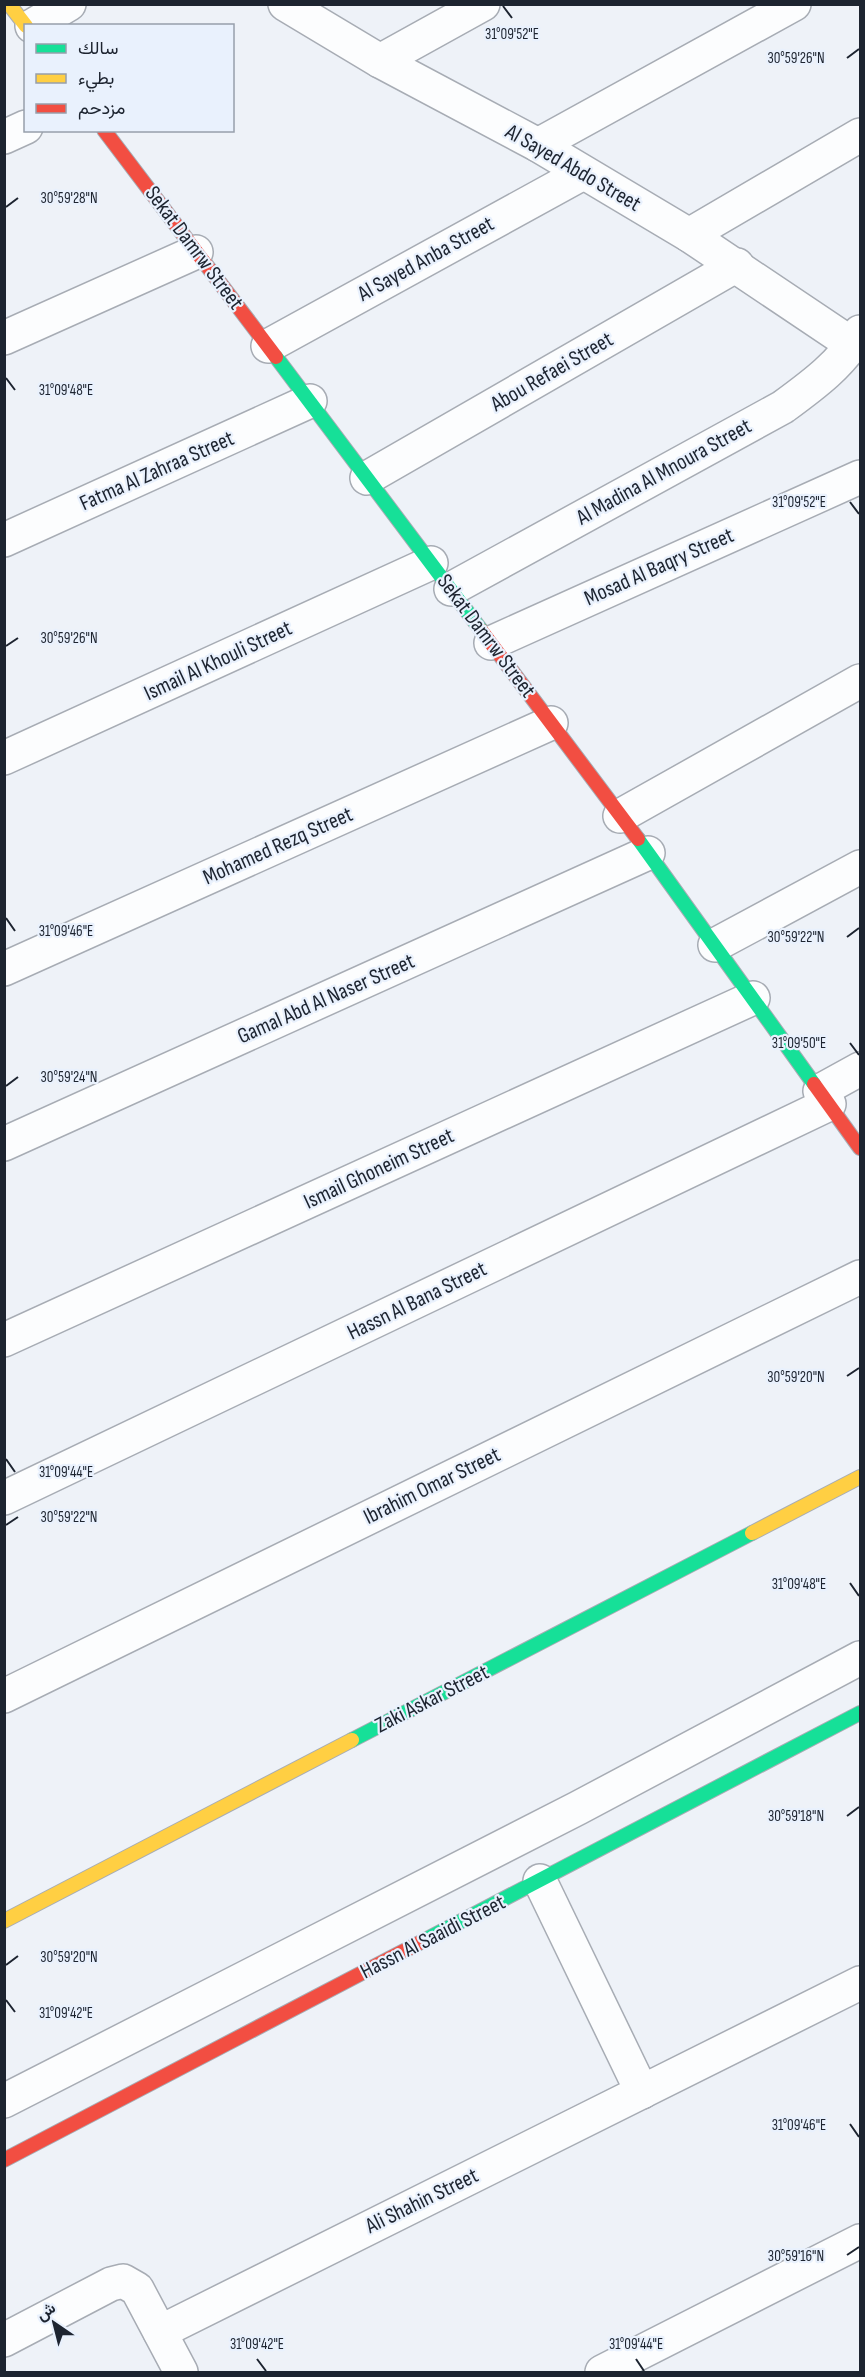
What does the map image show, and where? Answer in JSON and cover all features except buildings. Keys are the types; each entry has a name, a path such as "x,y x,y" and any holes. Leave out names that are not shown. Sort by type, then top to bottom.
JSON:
{"street":[{"path":"9,4 24,24"},
{"path":"35,24 69,4"},
{"name":"Al Sayed Abdo Street","path":"285,4 380,61 538,145 857,338"},
{"path":"380,61 483,4"},
{"path":"538,145 794,4"},
{"path":"4,137 24,128"},
{"name":"Sekat Damrw Street","path":"106,132 648,853 861,1148"},
{"path":"689,235 861,135"},
{"name":"Al Sayed Anba Street","path":"268,346 584,173"},
{"path":"4,339 196,252"},
{"name":"Abou Refaei Street","path":"367,478 737,265"},
{"name":"Al Madina Al Mnoura Street","path":"451,589 783,406 822,379 857,338"},
{"name":"Fatma Al Zahraa Street","path":"4,540 310,401"},
{"name":"Mosad Al Baqry Street","path":"491,643 861,477"},
{"name":"Ismail Al Khouli Street","path":"4,758 431,563"},
{"path":"620,816 861,681"},
{"name":"Mohamed Rezq Street","path":"4,969 551,723"},
{"name":"Gamal Abd Al Naser Street","path":"4,1144 648,853"},
{"path":"715,945 861,867"},
{"name":"Ismail Ghoneim Street","path":"4,1340 753,998"},
{"name":"Hassn Al Bana Street","path":"4,1498 824,1098 861,1069"},
{"name":"Ibrahim Omar Street","path":"4,1696 861,1277"},
{"name":"Zaki Askar Street","path":"4,1921 861,1477"},
{"path":"4,2101 578,1808 861,1658"},
{"name":"Hassn Al Saaidi Street","path":"4,2160 861,1713"},
{"path":"578,1808 599,1851"},
{"path":"540,1881 642,2091"},
{"name":"Ali Shahin Street","path":"160,2332 861,1983"},
{"path":"602,2373 861,2241"},
{"path":"4,2340 111,2284 123,2281 137,2289 181,2373"}],"traffic: fast":[{"path":"276,357 481,630"},
{"path":"638,839 814,1084"},
{"path":"352,1740 752,1533"},
{"path":"425,1940 860,1713"}],"traffic: slow":[{"path":"9,4 24,24"},
{"path":"752,1533 860,1477"},
{"path":"4,1921 352,1740"}],"traffic: jam":[{"path":"106,132 276,357"},
{"path":"481,630 638,839"},
{"path":"814,1084 860,1148"},
{"path":"4,2160 425,1940"}]}
